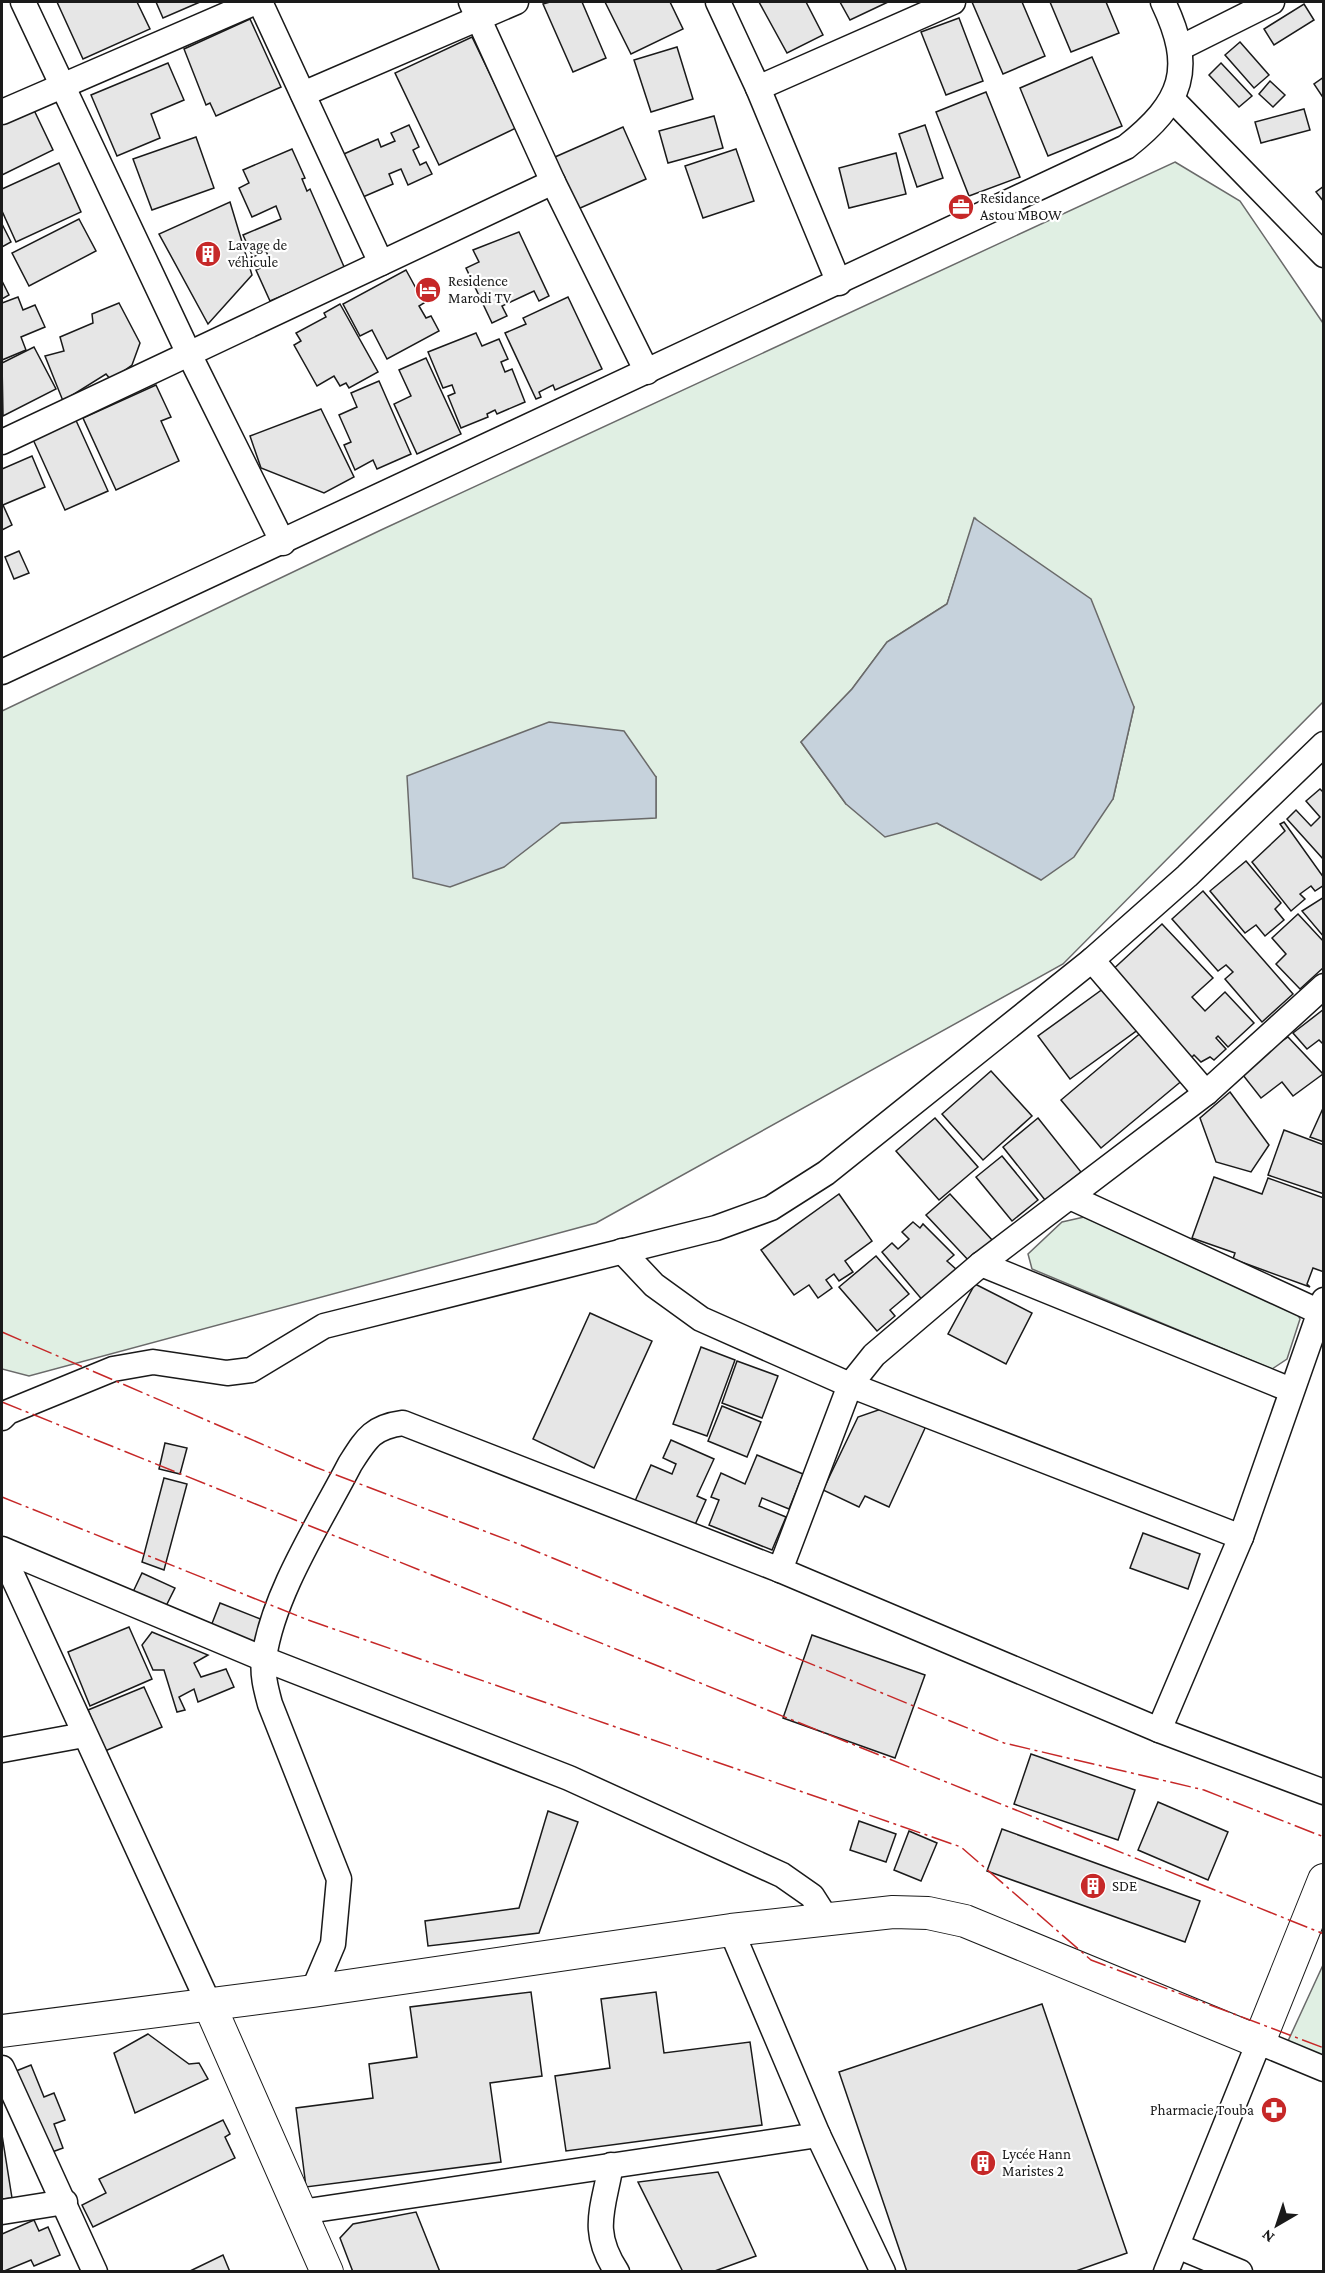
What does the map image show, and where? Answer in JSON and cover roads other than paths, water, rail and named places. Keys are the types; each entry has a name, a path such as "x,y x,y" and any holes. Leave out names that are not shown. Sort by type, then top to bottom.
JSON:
{"street":[{"path":"24,2 189,354 283,543"},
{"path":"2,112 256,2"},
{"path":"260,2 381,263"},
{"path":"303,94 475,9 516,2"},
{"path":"718,2 758,88 839,283"},
{"path":"2,672 283,543 1126,147 1155,125 1172,99 1181,73 1180,48 1163,2"},
{"path":"1180,48 1272,2"},
{"path":"758,88 943,4"},
{"path":"475,9 553,183 647,372"},
{"path":"1172,99 1323,255"},
{"path":"2,442 553,183"},
{"path":"2,1418 8,1412 112,1369 153,1362 227,1373 251,1370 324,1326 716,1228 771,1208 826,1173 1092,960 1187,876 1323,744"},
{"path":"1092,960 1206,1093"},
{"path":"780,1570 850,1385 874,1354 981,1264 1206,1093 1323,986"},
{"path":"1070,1197 1322,1309 1291,1390 1241,1537 1160,1730"},
{"path":"622,1251 654,1286 700,1319 850,1385 1241,1537"},
{"path":"981,1264 1291,1390"},
{"path":"314,1991 333,1944 339,1879 270,1704 264,1680 264,1659 276,1609 313,1536 350,1464 364,1442 383,1426 403,1423 780,1570 1160,1730 1323,1792"},
{"path":"2,1551 264,1659 569,1778 782,1875 812,1896 828,1921"},
{"path":"2,1551 84,1735 209,2004 327,2271"},
{"path":"2,1750 84,1735"},
{"path":"1166,2271 1322,1890"},
{"path":"2,2031 314,1991 731,1930 893,1912 928,1913 965,1921 1323,2069"},
{"path":"731,1930 818,2135 883,2271"},
{"path":"2,2068 95,2271"},
{"path":"301,2212 818,2135"},
{"path":"611,2165 599,2232 605,2253 617,2271"},
{"path":"2,2212 65,2202"},
{"path":"1177,2246 1240,2271"}],"place":[{"name":"Residance Astou MBOW","path":"961,207"},
{"name":"Lavage de véhicule","path":"208,254"},
{"name":"Residence Marodi TV","path":"428,290"},
{"name":"SDE","path":"1093,1886"},
{"name":"Pharmacie Touba","path":"1274,2110"},
{"name":"Lycée Hann Maristes 2","path":"983,2163"}]}
